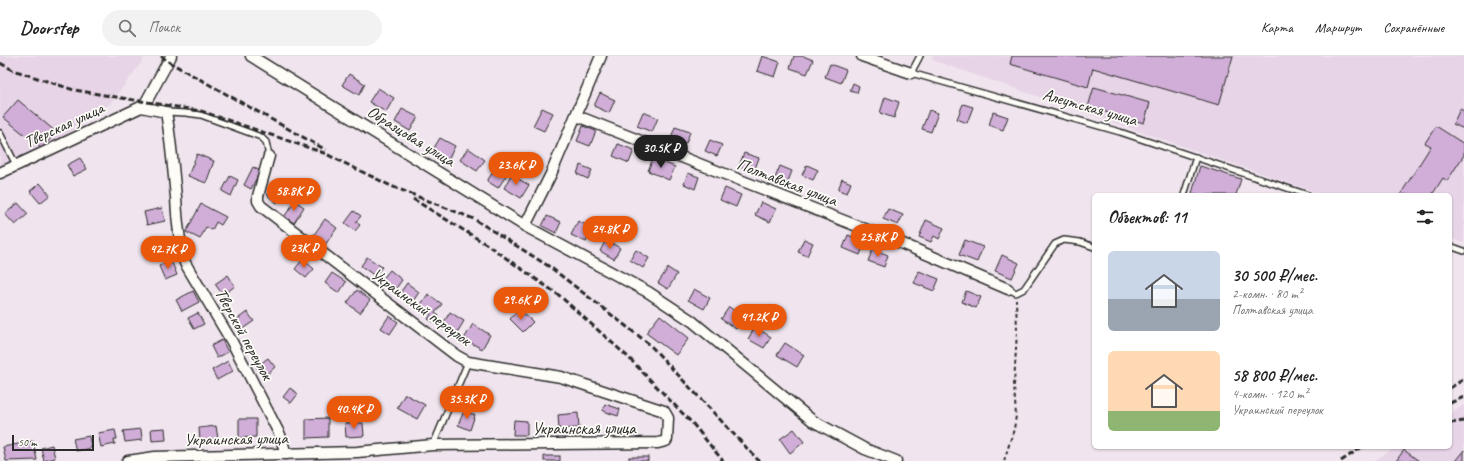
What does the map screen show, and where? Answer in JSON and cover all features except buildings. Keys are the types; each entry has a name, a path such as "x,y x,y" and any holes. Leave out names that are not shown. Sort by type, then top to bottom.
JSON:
{"street":[{"path":"141,107 146,102 171,56"},
{"name":"Образцовая улица","path":"251,56 525,226 648,292 692,321 813,421 865,449 896,461"},
{"path":"525,226 577,116 601,56"},
{"name":"Алеутская улица","path":"862,56 911,73"},
{"path":"141,107 166,112"},
{"name":"Тверская улица","path":"0,173 141,107"},
{"name":"Тверской переулок","path":"166,112 171,139 178,231 185,263 232,342 280,435 286,454"},
{"name":"Полтавская улица","path":"577,116 903,244 1012,291"},
{"name":"Украинский переулок","path":"269,156 258,196 258,201 261,206 457,356 468,362 561,377 664,411 668,418 667,439 666,441 658,443"},
{"name":"Украинская улица","path":"128,461 154,457 195,459 357,452 432,445 658,443"}],"lane":[{"path":"911,73 920,56"},
{"name":"Алеутская улица","path":"911,73 1120,132 1302,193"},
{"path":"166,112 201,115 261,137 266,142 269,156"},
{"path":"0,133 16,165"},
{"path":"1185,193 1196,157"},
{"path":"1012,291 1024,289 1055,244 1064,240 1080,242 1092,246"},
{"path":"1452,247 1464,251"},
{"path":"432,445 468,362"}],"path":[{"path":"1004,461 1014,429 1016,416 1014,385 1016,331 1012,291"}],"shaded area":[{"path":"0,56 140,56 144,59 110,104 52,145 0,172"},
{"path":"933,56 1464,56 1464,243 1452,239 1452,193 1318,193 932,60"},
{"path":"1464,405 1464,461 1374,461 1393,449 1452,449 1452,413"}],"railway":[{"path":"161,56 169,62 326,150"},
{"path":"0,63 13,70 74,90 201,111 324,153 391,186 474,219 550,267 649,344 759,461"},
{"path":"413,199 486,244 560,296 628,357 693,424 723,461"},
{"path":"1452,387 1464,379"},
{"path":"1452,402 1464,397"},
{"path":"1452,423 1464,421"},
{"path":"1341,461 1359,449"}]}
